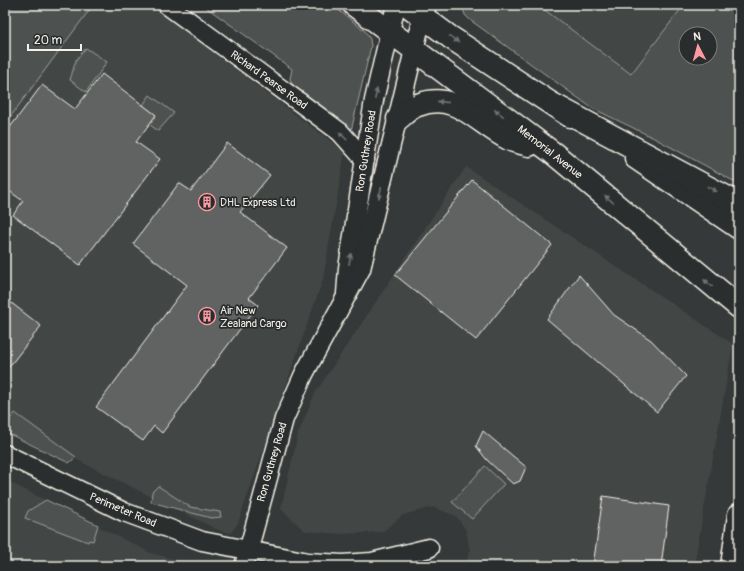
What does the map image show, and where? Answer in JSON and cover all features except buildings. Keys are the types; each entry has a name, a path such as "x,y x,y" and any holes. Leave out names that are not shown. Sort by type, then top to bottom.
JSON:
{"main road":[{"name":"Memorial Avenue","path":"354,5 553,153 739,307"},
{"path":"418,9 554,105 680,187 739,228"},
{"path":"398,119 416,105 429,101 452,103 462,107 509,139 553,153"},
{"path":"554,105 739,204"},
{"path":"732,566 739,515"}],"street":[{"name":"Richard Pearse Road","path":"167,5 340,132 365,160"},
{"name":"Ron Guthrey Road","path":"345,298 348,268 374,100 396,5"},
{"name":"Ron Guthrey Road","path":"246,558 284,419 295,392 361,269 414,50 418,9"},
{"name":"Perimeter Road","path":"5,454 124,512 246,558 342,564 372,562 429,548"}],"shaded area":[{"path":"5,5 150,5 345,152 323,279 238,523 231,533 218,530 5,424"},
{"path":"7,5 93,5 5,124 5,17"},
{"path":"203,5 332,5 365,31 370,39 371,46 351,131 332,117 325,108 292,84 290,79 292,69"},
{"path":"462,5 538,5 631,74 684,5 739,5 739,184 654,138 592,108 465,15"},
{"path":"538,5 684,5 631,74"},
{"path":"86,48 107,62 86,92 70,80 76,60"},
{"path":"150,95 174,113 158,131 149,124 156,115 143,105"},
{"path":"466,167 733,344 694,566 465,566 470,550 466,530 456,516 433,507 403,515 382,532 342,534 305,531 281,509 298,434 315,393"},
{"path":"15,413 76,457 69,463 5,432 6,424"},
{"path":"485,466 504,484 472,519 452,502"},
{"path":"5,480 151,553 185,562 194,566 5,566"},
{"path":"158,486 190,507 220,512 221,517 211,518 151,502 152,492"},
{"path":"46,500 98,525 93,541 89,540 88,542 25,518 28,511"}],"place":[{"name":"DHL Express Ltd","path":"207,202"},
{"name":"Air New Zealand Cargo","path":"207,316"}]}
